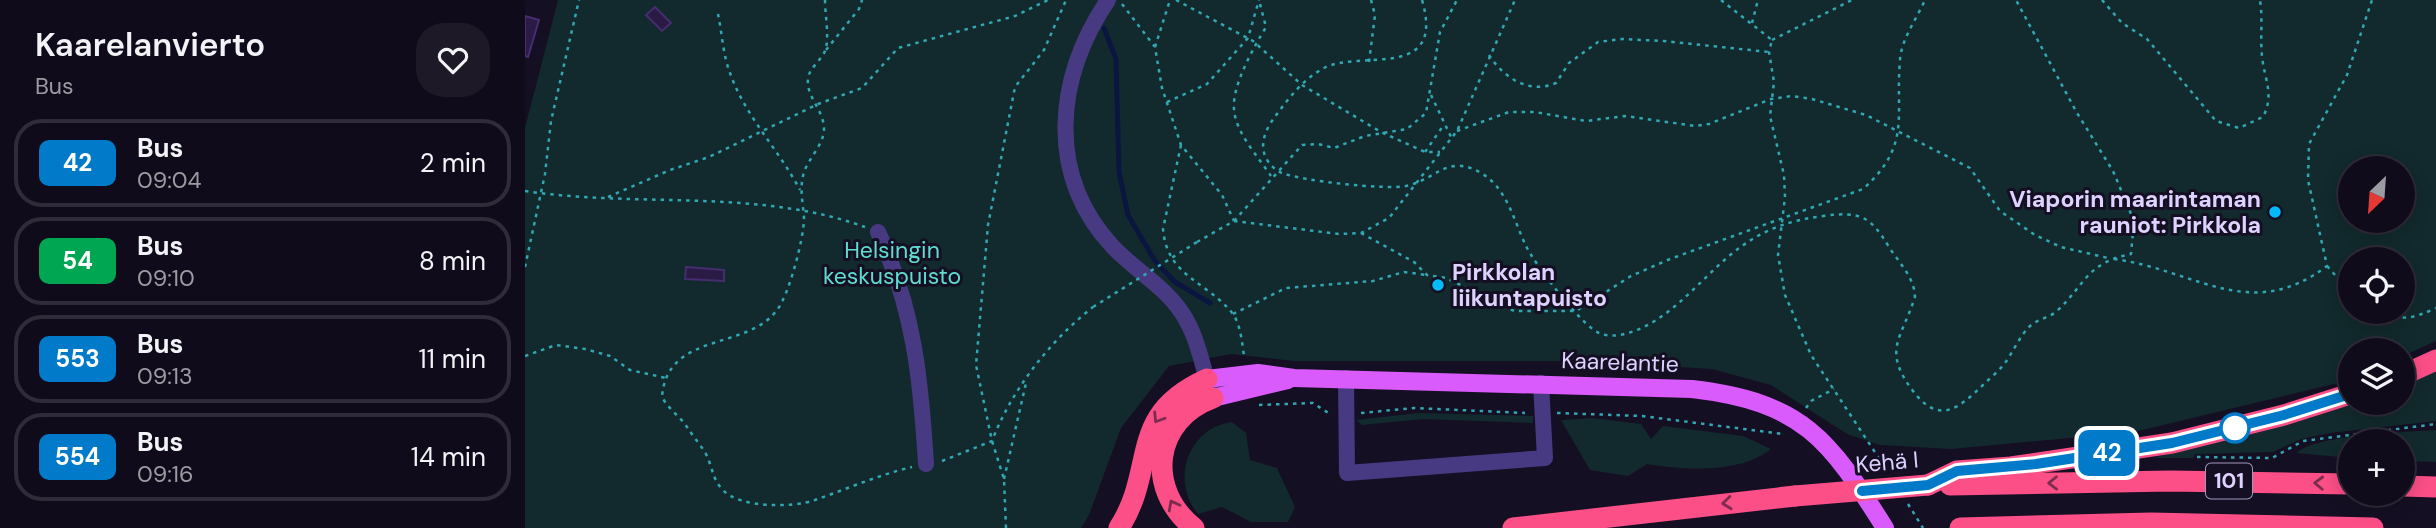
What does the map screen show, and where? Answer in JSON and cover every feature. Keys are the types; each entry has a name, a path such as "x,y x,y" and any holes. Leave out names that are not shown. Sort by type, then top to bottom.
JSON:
{"highway":[{"path":"2415,369 2436,359"},
{"path":"1119,528 1133,502 1146,442 1157,417 1185,389 1210,388"},
{"path":"1194,528 1180,517 1170,503 1161,475 1161,460 1172,428 1210,388"},
{"path":"1928,485 1957,471 2036,464 2172,443 2284,415 2338,398"},
{"name":"Kehä I","path":"1513,528 1795,496 1928,485 2171,481 2338,484"},
{"path":"2415,486 2436,487"},
{"name":"101","path":"1960,528 2151,523 2373,528"}],"main road":[{"name":"Kaarelantie","path":"1210,388 1294,378 1346,378 1541,383 1719,392 1762,403 1824,440 1843,461 1885,528"}],"street":[{"path":"1108,0 1089,27 1070,79 1065,108 1070,167 1080,197 1102,235 1180,311 1198,344 1210,388"},
{"path":"878,232 910,318 922,387 926,464"},
{"path":"1346,378 1347,473 1545,458 1541,383"}],"path":[{"path":"525,267 541,193 551,121 579,0"},
{"path":"825,0 826,50"},
{"path":"862,0 859,9 809,73 810,94 818,104 824,131 805,170 800,190 804,217 783,300 777,311 754,327 701,347 681,359 666,378 662,397 666,405 688,427 709,460 712,474 732,498 747,503 793,504 814,501 843,488 951,459 992,441 1000,420 1065,329 1093,307 1234,221 1276,170 1302,145 1318,144 1334,148 1381,132 1407,129 1426,113 1440,32 1457,0"},
{"path":"608,197 764,132 818,104 862,88 898,48 1015,16 1048,0"},
{"path":"1006,528 1004,479 992,441 977,366 988,225 1015,87 1044,50 1066,0"},
{"path":"1119,0 1154,47 1181,145 1222,195 1234,221"},
{"path":"1154,47 1170,0"},
{"path":"1177,0 1248,38 1301,85 1381,132 1425,152 1441,152"},
{"path":"1369,63 1375,15 1371,0"},
{"path":"1422,0 1426,29 1417,46 1393,60 1349,62 1326,67 1301,85 1266,130 1266,157 1276,170 1298,177 1381,187 1407,186 1445,167 1457,165 1481,173 1494,182 1527,249 1555,289 1596,332 1611,336 1630,332 1661,317 1741,246 1782,223 1845,215 1865,218 1878,228 1914,289 1915,297 1896,347 1898,369 1921,401 1938,410 1957,408 1966,401 2003,367 2028,328 2058,310 2085,277 2110,258 2131,254 2134,221 2113,172 2016,0"},
{"path":"1361,233 1389,218 1452,139 1515,0"},
{"path":"1721,0 1772,40"},
{"path":"1752,23 1758,0"},
{"path":"1852,0 1772,40 1769,52 1775,82 1771,99 1772,130 1784,175 1779,255 1785,295 1811,355 1871,446"},
{"path":"1233,314 1286,288 1373,281 1404,272 1446,278 1514,311 1576,311 1631,276 1782,216 1863,189 1884,165 1899,133 1900,58 1925,0"},
{"path":"2102,0 2122,23 2153,45 2209,114 2224,125 2239,128 2263,117 2269,101 2269,83 2262,60 2260,0"},
{"path":"2338,278 2327,265 2308,180 2309,144 2347,75 2372,0"},
{"path":"1167,102 1207,84 1248,38 1260,2"},
{"path":"1260,2 1266,27 1243,74 1234,109 1246,140 1271,176"},
{"path":"718,14 729,72 755,122 800,190"},
{"path":"1489,55 1496,66 1518,82 1542,86 1556,83 1569,63 1598,42 1622,39 1663,41 1769,52"},
{"path":"1430,93 1452,139"},
{"path":"1457,131 1509,112 1535,112 1586,121 1625,116 1695,126 1709,124 1771,99 1791,96 1835,104 1866,115 1970,168 2000,211 2035,235 2061,247 2177,272 2234,293 2277,293 2306,282 2327,265"},
{"path":"1425,152 1444,124"},
{"path":"1181,145 1163,229 1164,242 1169,256 1184,274 1233,314 1242,340 1247,382 1254,405 1313,403 1331,414 1414,408 1642,416 1781,434 1796,421 1811,401 1834,389"},
{"path":"525,191 752,205 802,211 848,221 878,232"},
{"path":"1234,221 1311,232 1361,233 1414,262 1427,275"},
{"path":"2415,318 2436,308"},
{"path":"525,356 556,345 585,349 610,356 630,370 666,378"},
{"path":"1004,479 1027,380"},
{"path":"2197,457 2272,458 2303,441 2436,424"}],"green space":[{"name":"Pirkkolan liikuntapuisto","path":"558,0 2436,0 2436,341 2415,351 2415,338 2338,338 2338,383 2134,432 1951,449 1880,445 1847,434 1771,385 1712,369 1583,361 1294,361 1231,354 1169,366 1121,428 1089,515 1081,528 525,528 525,128"},
{"path":"2436,369 2436,421 2365,429 2338,429 2338,432 2301,439 2273,452 2153,458 2338,407 2338,415 2415,415 2415,379"},
{"path":"1418,413 1533,416 1533,423 1424,419 1362,425 1356,420"},
{"path":"1592,418 1641,424 1651,439 1663,426 1743,436 1771,449 1744,463 1711,468 1647,464 1628,476 1590,470 1561,420"},
{"path":"1232,422 1246,433 1250,460 1277,468 1295,507 1288,522 1251,522 1222,507 1198,514 1190,501 1185,486 1188,458 1204,434 1217,426"},
{"path":"2436,430 2436,462 2415,461 2415,431"},
{"path":"2338,439 2338,457 2297,453 2307,447"}],"building":[{"path":"655,7 671,23 662,31 646,15"},
{"path":"525,16 539,20 528,57 525,56"},
{"path":"686,267 724,270 724,281 685,279"}],"waterway":[{"path":"1104,28 1116,59 1119,172 1128,215 1155,261 1175,282 1210,303"}],"bus line":[{"name":"42","path":"1862,491 1928,485 1957,471 2036,464 2172,443 2284,415 2338,398"}],"place":[{"name":"Viaporin maarintaman rauniot: Pirkkola","path":"2275,212"},
{"name":"Pirkkolan liikuntapuisto","path":"1438,285"}],"park label":[{"name":"Helsingin keskuspuisto","path":"892,263"}]}
